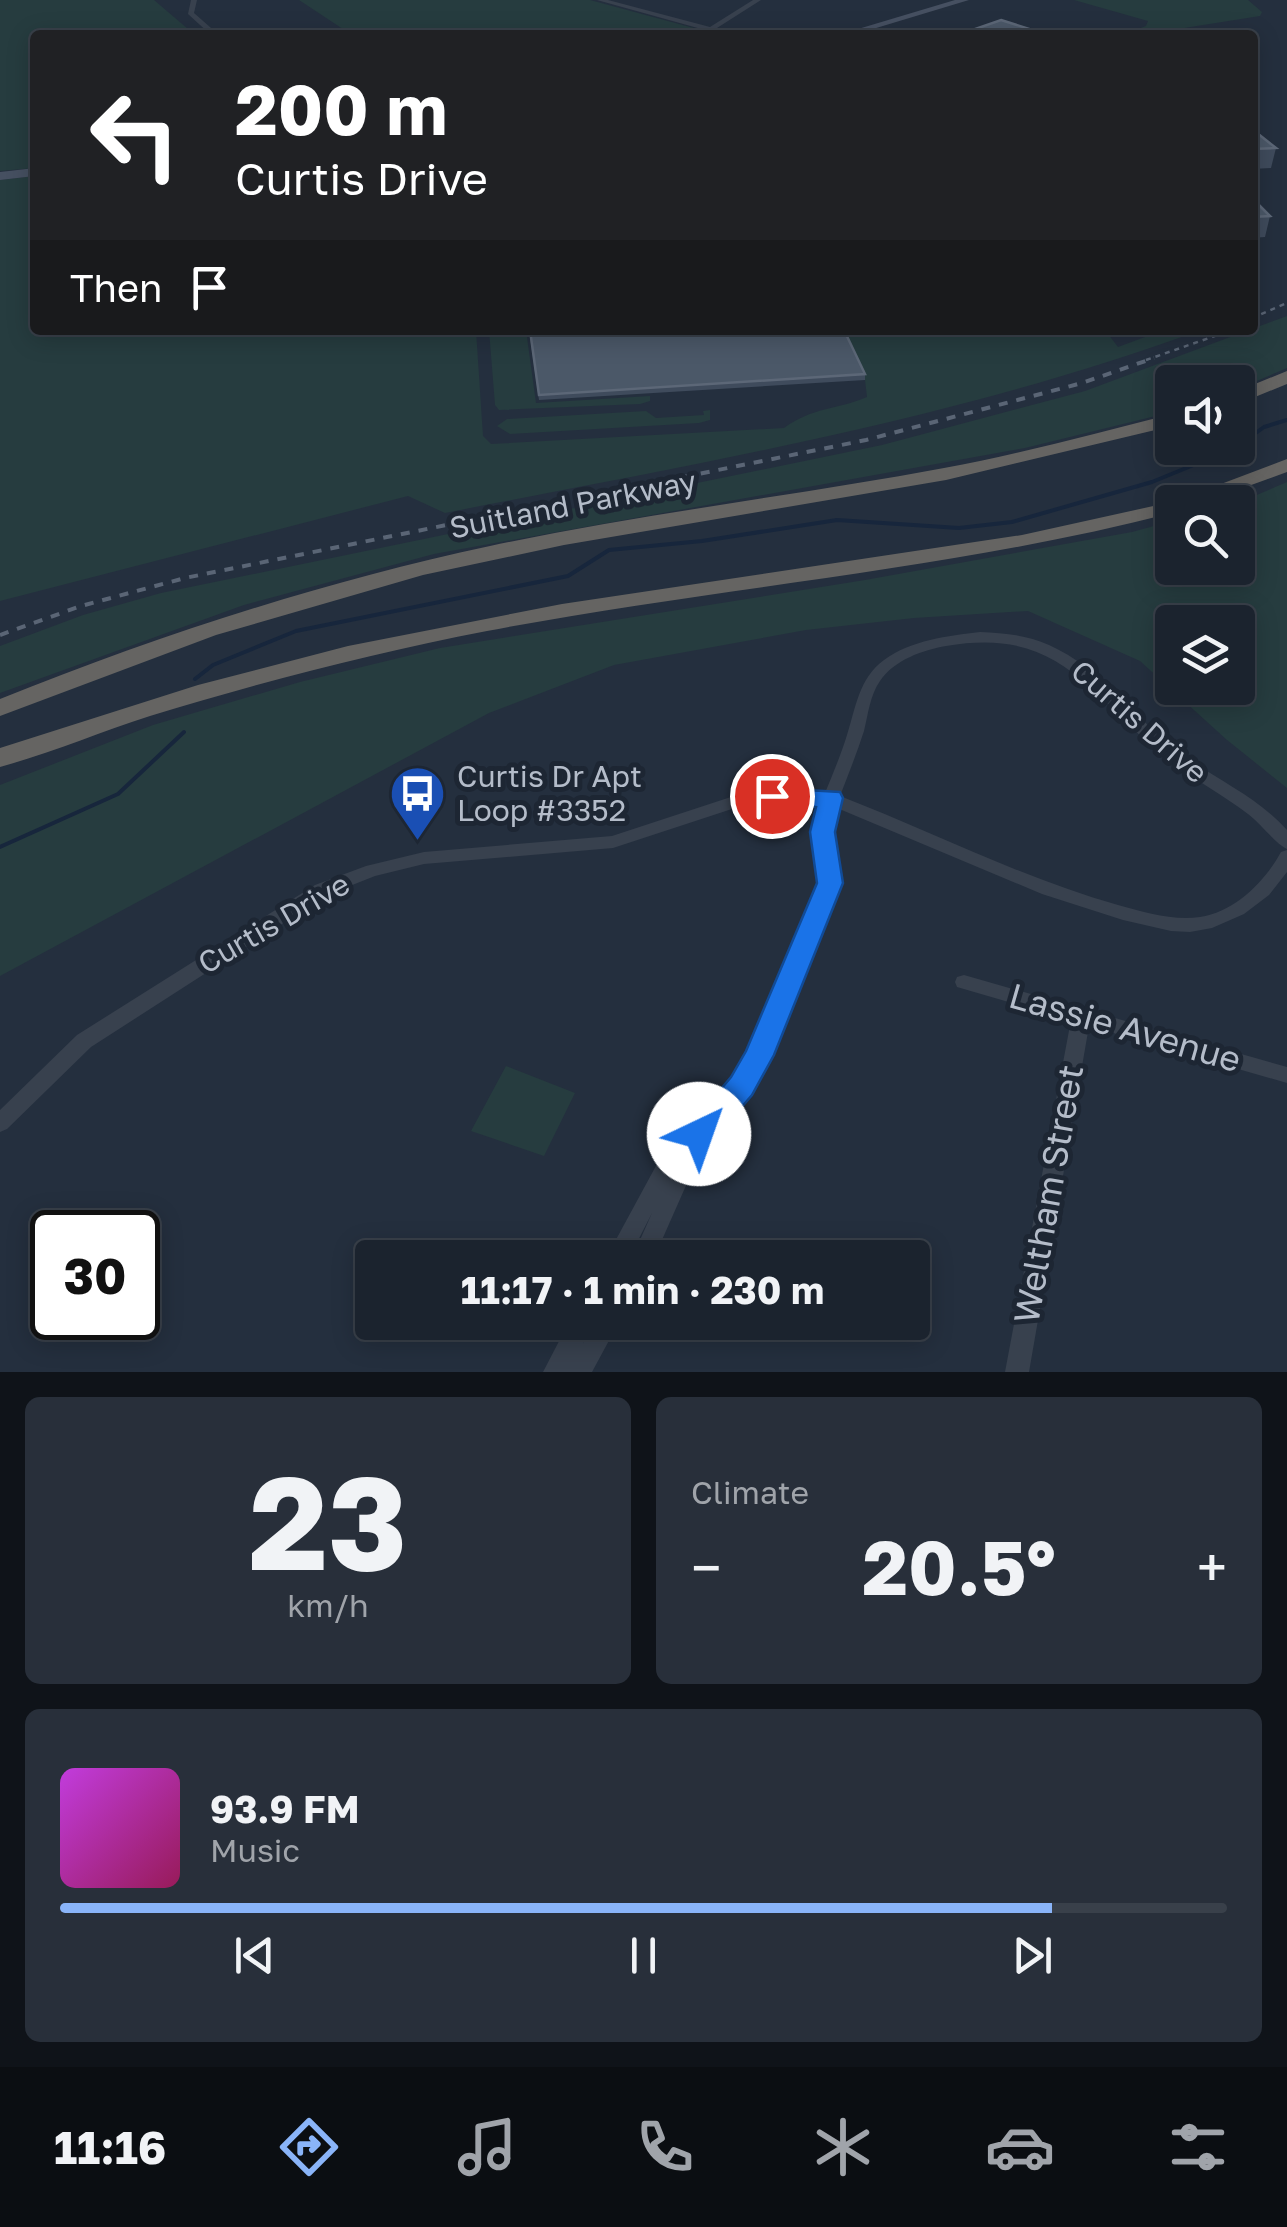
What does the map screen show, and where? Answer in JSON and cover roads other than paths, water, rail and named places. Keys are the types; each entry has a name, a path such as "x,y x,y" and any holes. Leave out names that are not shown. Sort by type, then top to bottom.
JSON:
{"highway":[{"path":"1255,391 1287,378"},
{"name":"Suitland Parkway","path":"0,708 219,626 424,567 562,538 1014,460 1155,424"},
{"path":"1231,485 1287,464"},
{"path":"0,758 222,685 395,642 576,608 1040,538 1155,511"}],"main road":[{"path":"860,30 964,0"},
{"path":"0,176 30,173"}],"street":[{"path":"190,0 182,14 200,30"},
{"path":"190,0 190,13 209,30"},
{"path":"600,0 711,29 758,0"},
{"name":"Curtis Drive","path":"628,1240 664,1171 742,1086 759,1055 828,891 830,873 823,832 831,798 875,678 893,661 918,648 1000,634 1046,649 1076,666 1189,769 1278,828 1287,843"},
{"name":"Curtis Drive","path":"0,1124 84,1042 320,890 355,876 424,858 613,842 737,800 772,796 831,798 1060,895 1170,923 1199,924 1227,914 1268,884 1287,856"},
{"name":"Lassie Avenue","path":"964,982 1287,1075"},
{"name":"Weltham Street","path":"1017,1372 1081,1016"},
{"name":"Curtis Drive","path":"651,1240 699,1134"},
{"path":"555,1372 572,1340"},
{"path":"579,1372 598,1340"}],"waterway":[{"path":"1255,434 1287,420"},
{"path":"195,679 213,665 296,631 568,576 609,550 702,541 837,520 959,528 1012,522 1152,482 1194,465"},
{"path":"0,847 118,794 184,732"}],"railway":[{"path":"1258,315 1287,303"},
{"path":"1146,360 1218,335"},
{"path":"0,635 81,606 185,578 866,440 1082,383 1154,358"}],"place":[{"name":"Curtis Dr Apt Loop #3352","path":"418,843"}]}
